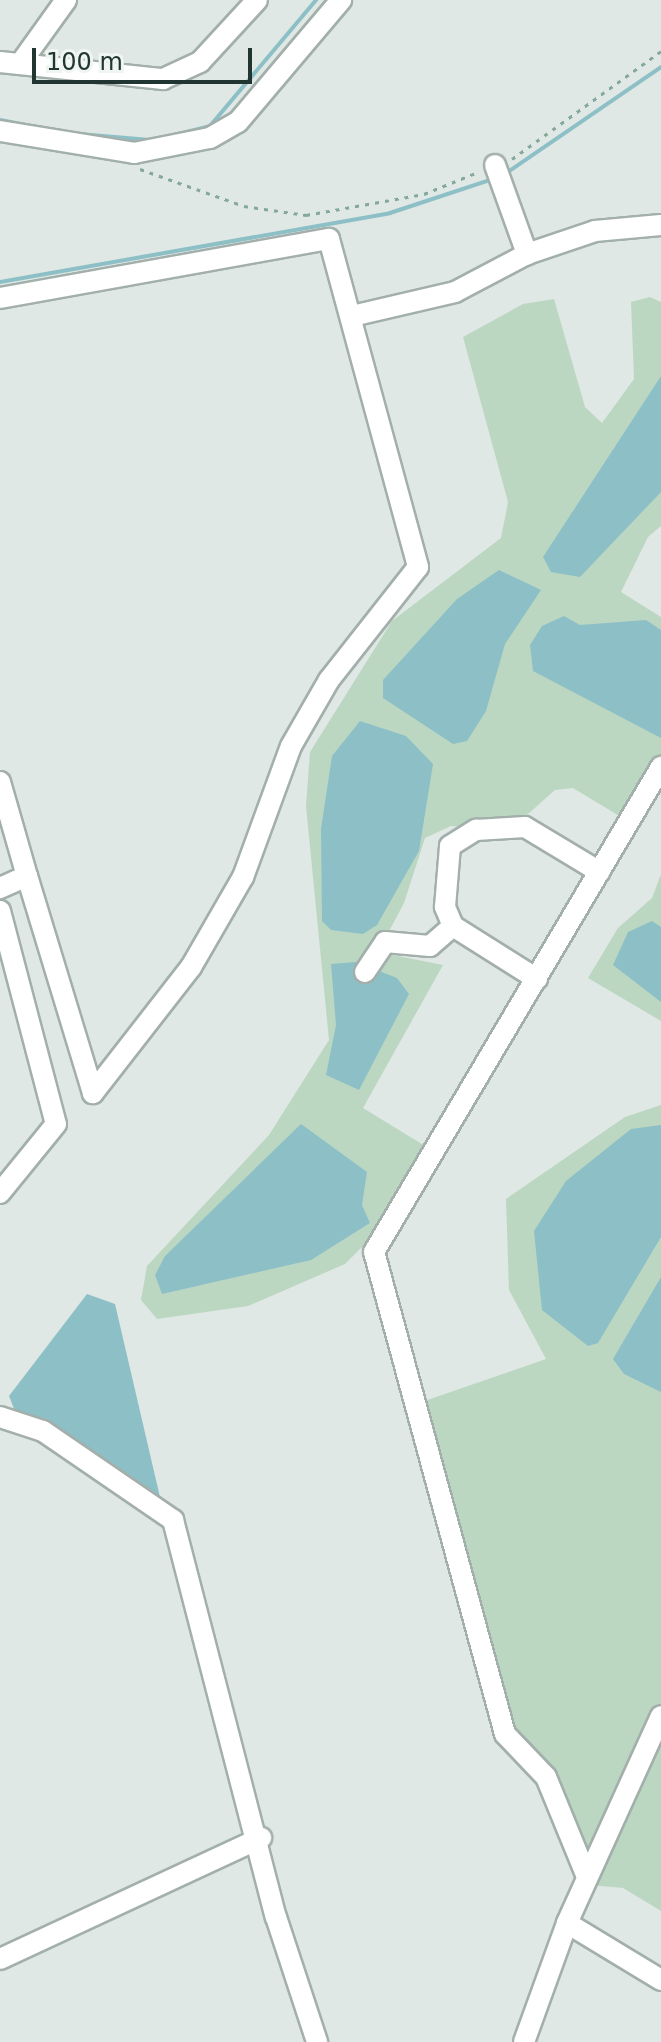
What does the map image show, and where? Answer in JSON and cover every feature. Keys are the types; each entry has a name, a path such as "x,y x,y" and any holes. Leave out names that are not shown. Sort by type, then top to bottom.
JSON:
{"street":[{"path":"10,63 66,0"},
{"path":"10,63 163,79 200,62 257,0"},
{"path":"0,131 134,153 210,138 238,122 341,0"},
{"path":"498,174 527,254"},
{"path":"352,316 455,292 527,254 595,231 661,225"},
{"path":"0,298 329,239 418,567 354,639 291,746 243,877 191,967 93,1093 0,782"},
{"path":"587,1877 535,1757 505,1734 374,1252 661,767"},
{"path":"537,979 453,926 445,907 450,846 476,830 525,827 600,872"},
{"path":"0,888 27,876"},
{"path":"0,911 56,1124 0,1193"},
{"path":"365,972 385,942 430,946 453,926"},
{"path":"0,1417 43,1431 173,1520 261,1838 276,1917 317,2042"},
{"path":"524,2042 567,1923 661,1716"},
{"path":"0,1959 261,1838"},
{"path":"567,1923 661,1980"}],"path":[{"path":"130,164 244,206 306,215 424,194 498,174 661,51"}],"green space":[{"path":"650,297 661,302 661,526 648,537 621,592 661,617 661,774 621,817 573,788 555,790 510,830 451,826 425,838 404,903 378,952 443,965 363,1108 430,1149 380,1229 345,1264 248,1306 157,1319 141,1300 147,1266 269,1135 329,1040 306,806 310,752 392,621 501,538 508,502 463,337 523,304 554,299 585,407 602,423 634,379 631,302"},
{"path":"661,874 661,1021 588,978 618,928 652,898"},
{"path":"661,1105 661,1911 623,1888 579,1884 581,1852 520,1759 413,1405 546,1359 509,1290 506,1199 625,1117"}],"water":[{"path":"661,376 661,492 580,577 551,572 543,557"},
{"path":"499,570 541,590 505,644 486,711 467,741 453,744 383,698 383,680 457,599"},
{"path":"564,616 580,625 646,620 661,630 661,738 533,671 530,645 542,626"},
{"path":"360,721 406,736 433,764 419,851 377,925 363,934 331,930 322,921 321,829 332,756"},
{"path":"652,921 661,927 661,1002 613,965 628,932"},
{"path":"356,962 397,978 409,994 359,1090 326,1075 336,1025 331,964"},
{"path":"301,1124 367,1172 362,1205 370,1223 311,1260 162,1294 155,1275 165,1256"},
{"path":"661,1125 661,1237 598,1343 588,1346 542,1310 534,1231 566,1181 631,1129"},
{"path":"661,1277 661,1392 624,1374 613,1359"},
{"path":"87,1294 115,1304 163,1510 18,1419 9,1396"}],"waterway":[{"path":"166,137 210,126 316,0"},
{"path":"505,174 661,67"},
{"path":"0,120 47,129"},
{"path":"79,134 150,140"},
{"path":"0,282 390,213 493,179"}]}
